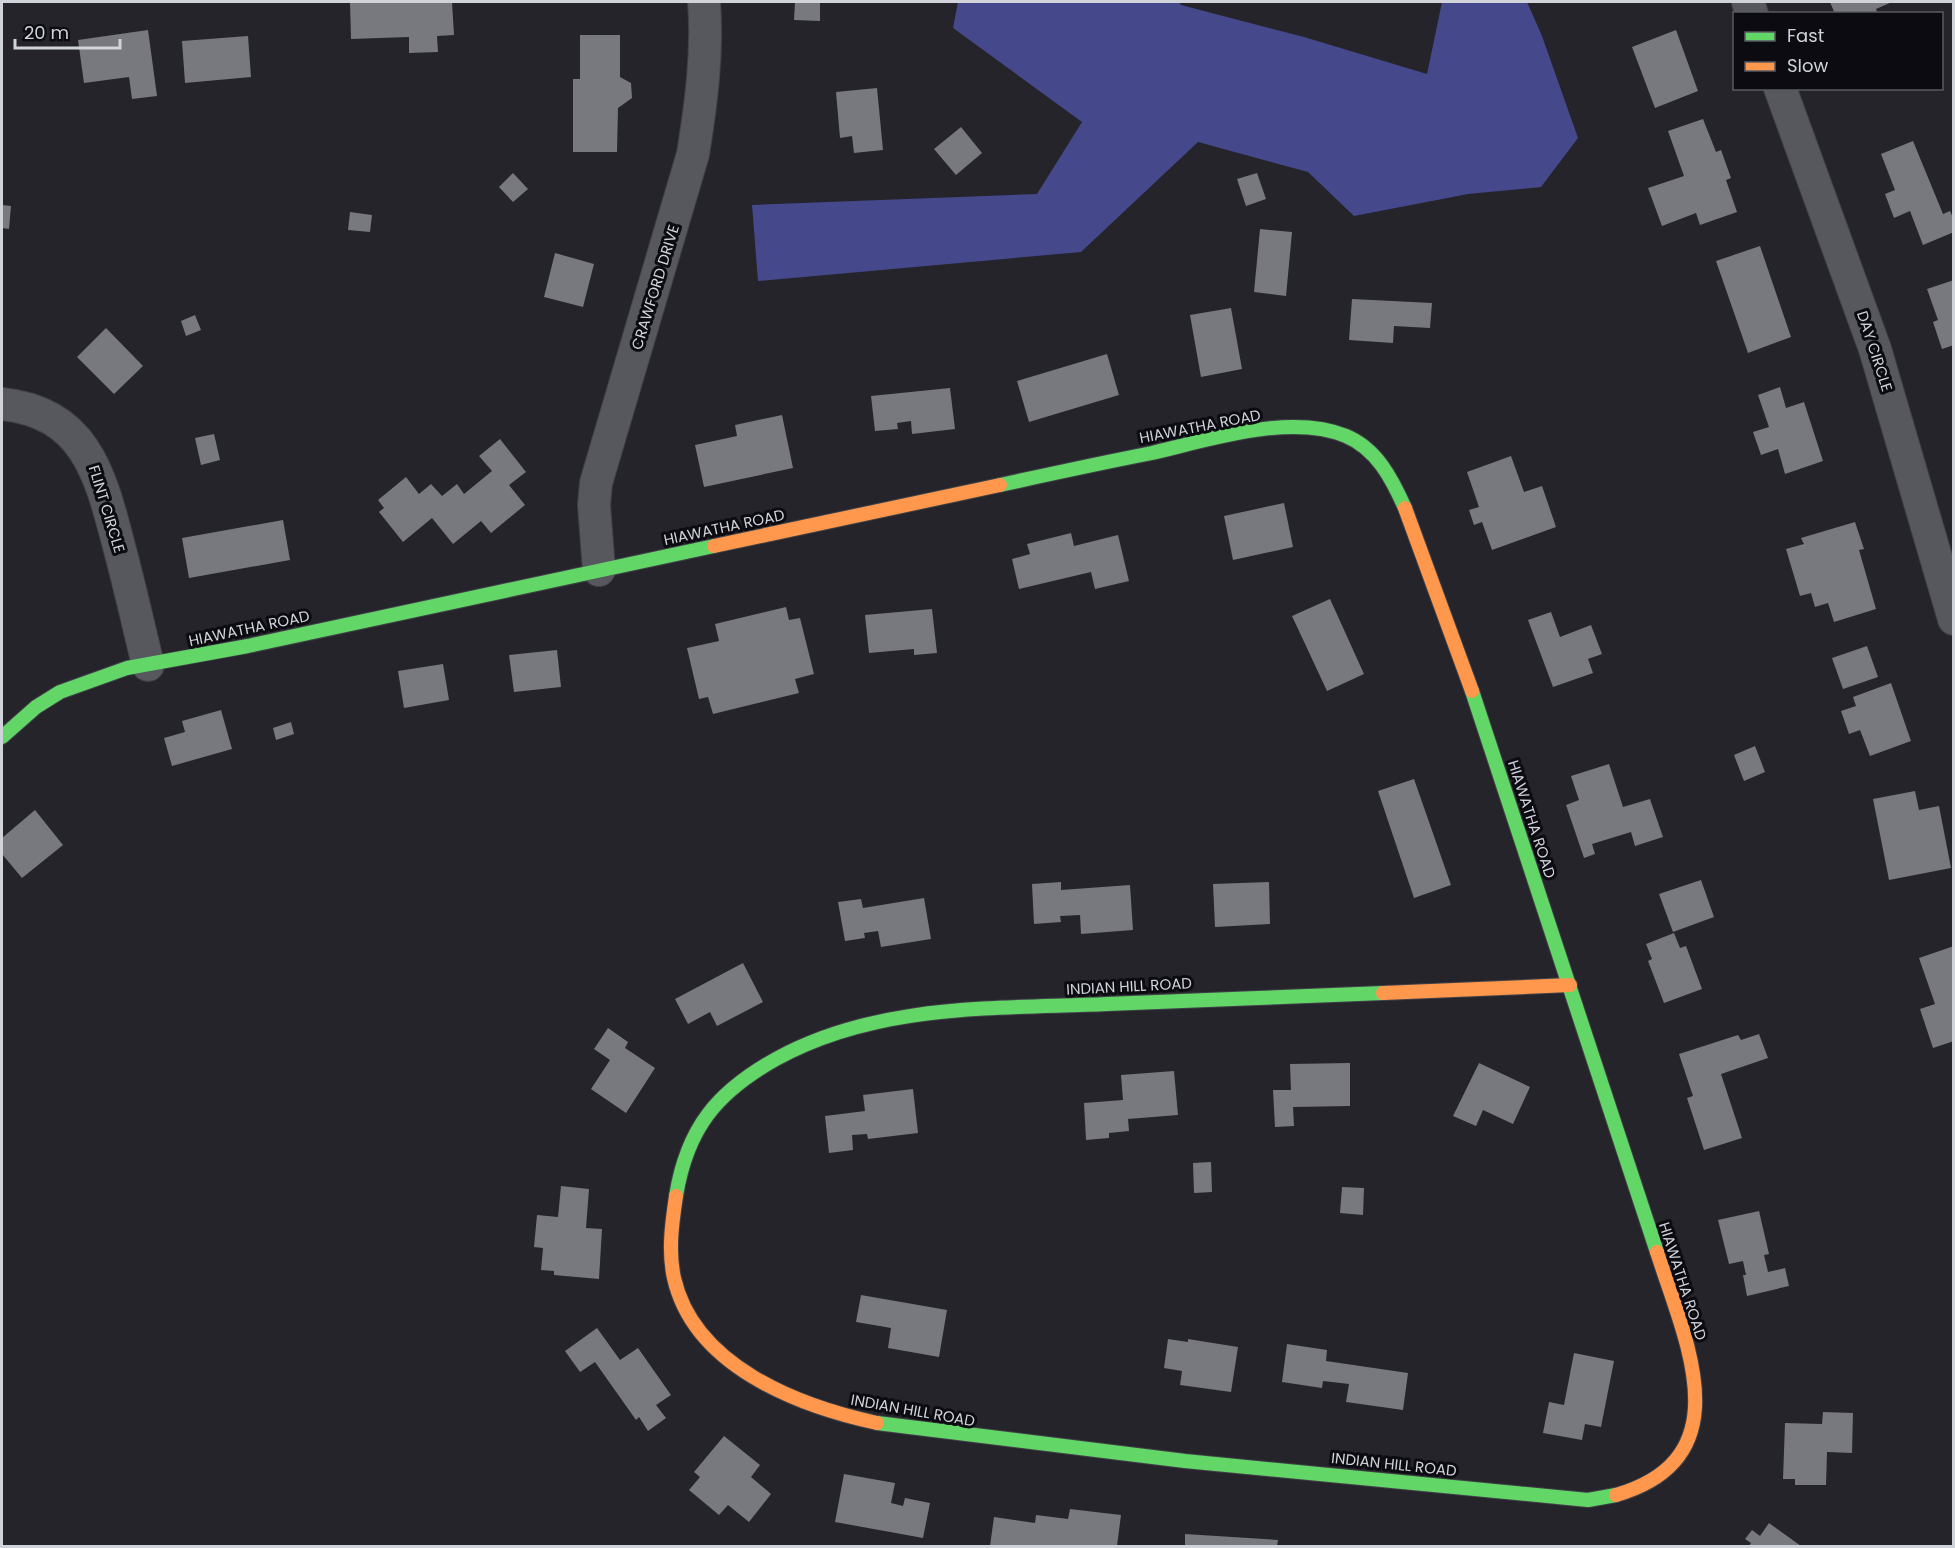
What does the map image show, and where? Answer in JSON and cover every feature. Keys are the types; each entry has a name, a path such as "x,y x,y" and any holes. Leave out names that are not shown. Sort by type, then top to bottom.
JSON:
{"street":[{"name":"CRAWFORD DRIVE","path":"599,570 594,491 693,154 701,105 705,55 704,2"},
{"name":"DAY CIRCLE","path":"1781,90 1872,339 1953,620"},
{"name":"FLINT CIRCLE","path":"2,404 33,410 53,420 79,442 92,460 108,504 148,665"},
{"name":"HIAWATHA ROAD","path":"2,737 36,708 61,691 90,680 148,665 1243,433 1290,428 1326,430 1344,434 1374,455 1387,473 1406,513 1471,687 1570,986 1690,1357 1696,1383 1696,1415 1677,1460"},
{"name":"INDIAN HILL ROAD","path":"1570,986 945,1011 893,1017 844,1028 816,1038 751,1074 718,1100 706,1115 685,1160 677,1188 671,1245 675,1283 689,1315 701,1333 719,1352 772,1387 810,1405 858,1421 898,1428 1174,1459 1588,1500 1626,1494 1644,1486 1663,1474 1677,1460"}],"shaded area":[{"path":"958,2 1179,2 1181,5 1304,37 1427,74 1442,2 1527,2 1542,36 1578,138 1541,187 1468,194 1354,216 1308,172 1198,142 1081,252 758,281 752,205 1037,194 1082,122 953,28"}],"building":[{"path":"350,2 452,2 454,35 437,36 438,52 409,53 409,37 351,39"},
{"path":"795,2 820,2 820,21 794,20"},
{"path":"1830,2 1892,2 1876,9 1877,12 1834,12"},
{"path":"148,30 157,96 132,99 129,77 84,83 78,40"},
{"path":"1676,30 1698,91 1655,108 1632,47"},
{"path":"580,35 620,35 620,77 631,83 632,98 618,108 617,152 573,152 573,79 580,79"},
{"path":"248,36 251,77 185,83 182,41"},
{"path":"877,88 883,150 854,153 852,136 840,138 836,92"},
{"path":"1703,119 1716,152 1721,150 1731,178 1726,180 1737,212 1700,225 1696,213 1662,226 1648,188 1684,176 1668,131"},
{"path":"961,127 982,153 956,175 934,149"},
{"path":"1913,141 1943,214 1950,211 1954,220 1954,232 1923,245 1910,211 1894,218 1885,194 1895,190 1881,154"},
{"path":"513,173 528,189 513,202 499,187"},
{"path":"1257,173 1266,199 1246,206 1237,179"},
{"path":"2,205 11,206 9,229 2,228"},
{"path":"350,212 372,215 370,232 348,230"},
{"path":"1260,229 1292,232 1286,296 1254,292"},
{"path":"1760,246 1791,337 1748,353 1716,261"},
{"path":"555,253 594,264 583,307 544,297"},
{"path":"1954,280 1954,345 1942,349 1933,322 1938,320 1927,289"},
{"path":"1352,299 1432,303 1430,328 1394,326 1393,343 1349,340"},
{"path":"1231,308 1242,369 1201,377 1190,315"},
{"path":"195,315 201,330 186,336 181,321"},
{"path":"106,328 143,366 114,394 77,357"},
{"path":"1107,354 1119,395 1029,422 1017,381"},
{"path":"1780,387 1786,408 1804,402 1823,461 1785,474 1778,449 1761,455 1753,432 1769,427 1758,395"},
{"path":"950,388 955,429 912,434 911,421 897,423 898,429 875,431 871,396"},
{"path":"782,415 793,468 704,487 695,445 737,436 735,425"},
{"path":"214,434 220,460 201,465 195,438"},
{"path":"500,439 526,472 509,485 525,505 491,533 481,521 453,544 432,518 403,542 379,512 384,508 378,500 406,477 419,494 431,484 442,496 457,484 464,494 492,471 479,456"},
{"path":"1511,456 1524,492 1542,486 1556,527 1492,550 1482,522 1474,525 1469,510 1479,507 1467,472"},
{"path":"1284,503 1293,547 1233,560 1224,516"},
{"path":"283,520 290,560 189,578 182,538"},
{"path":"1855,522 1864,549 1859,550 1876,609 1834,622 1828,603 1815,607 1811,593 1800,596 1786,549 1804,544 1801,538"},
{"path":"1071,533 1074,546 1118,535 1129,581 1095,589 1091,572 1019,589 1012,559 1030,554 1027,544"},
{"path":"1330,599 1364,674 1327,691 1292,616"},
{"path":"786,607 789,620 800,618 814,674 795,679 799,693 713,714 708,697 699,699 687,648 719,641 715,624"},
{"path":"932,609 937,653 914,655 914,649 869,653 865,615"},
{"path":"1551,612 1560,637 1591,625 1602,654 1588,659 1593,673 1553,687 1528,620"},
{"path":"1867,646 1878,677 1843,689 1832,658"},
{"path":"557,650 561,687 514,692 509,655"},
{"path":"443,664 449,700 404,708 398,671"},
{"path":"1891,683 1911,741 1870,756 1860,730 1849,734 1841,711 1856,706 1853,697"},
{"path":"221,710 232,749 172,766 164,738 185,732 182,721"},
{"path":"291,722 294,734 276,740 273,728"},
{"path":"1755,746 1765,772 1744,781 1734,755"},
{"path":"1609,764 1623,807 1650,799 1663,837 1635,846 1631,832 1592,844 1595,854 1584,858 1566,805 1579,800 1571,776"},
{"path":"1414,779 1451,885 1414,898 1378,791"},
{"path":"1915,791 1919,810 1939,806 1951,868 1889,880 1873,799"},
{"path":"35,810 63,845 22,878 2,854 2,838"},
{"path":"1701,880 1714,917 1673,932 1659,894"},
{"path":"1061,882 1061,890 1130,885 1133,930 1081,934 1080,915 1060,916 1061,922 1034,924 1032,884"},
{"path":"1269,882 1270,924 1215,927 1213,884"},
{"path":"924,898 931,939 881,947 878,931 864,933 865,938 845,941 838,902 861,899 863,908"},
{"path":"1674,933 1680,948 1686,946 1702,989 1664,1003 1648,961 1652,959 1646,944"},
{"path":"1954,946 1954,1041 1933,1048 1920,1009 1935,1004 1919,958"},
{"path":"743,963 763,1002 717,1026 710,1012 688,1024 675,999"},
{"path":"608,1028 628,1042 625,1048 655,1068 626,1113 591,1089 610,1060 594,1049"},
{"path":"1759,1034 1768,1058 1721,1074 1742,1138 1704,1150 1687,1098 1693,1096 1679,1054 1738,1035 1741,1040"},
{"path":"1350,1063 1350,1106 1293,1107 1294,1126 1275,1127 1273,1090 1291,1090 1290,1064"},
{"path":"1479,1063 1530,1087 1513,1124 1483,1110 1476,1126 1453,1116"},
{"path":"1174,1071 1178,1115 1128,1119 1129,1131 1109,1133 1109,1138 1086,1140 1084,1103 1123,1100 1121,1075"},
{"path":"913,1089 918,1133 868,1139 867,1134 852,1135 853,1150 829,1153 825,1116 865,1111 863,1095"},
{"path":"1211,1162 1212,1192 1194,1193 1193,1163"},
{"path":"561,1186 589,1189 586,1228 602,1229 599,1279 554,1275 554,1271 541,1270 543,1248 534,1247 537,1215 558,1217"},
{"path":"1342,1187 1364,1188 1363,1215 1340,1213"},
{"path":"1759,1211 1769,1254 1764,1255 1768,1272 1785,1268 1789,1286 1747,1296 1743,1261 1729,1264 1718,1220"},
{"path":"861,1295 947,1310 939,1357 888,1348 891,1328 856,1322"},
{"path":"597,1328 620,1360 638,1348 671,1395 656,1405 666,1418 648,1431 639,1417 636,1420 595,1362 580,1372 565,1351"},
{"path":"1168,1339 1188,1342 1188,1339 1238,1347 1231,1392 1180,1385 1182,1371 1164,1368"},
{"path":"1287,1344 1327,1350 1326,1361 1408,1373 1403,1410 1346,1402 1349,1384 1323,1381 1322,1388 1282,1382"},
{"path":"1574,1353 1614,1361 1601,1427 1585,1424 1582,1440 1543,1433 1549,1402 1564,1405"},
{"path":"1823,1412 1853,1413 1852,1453 1827,1452 1826,1485 1795,1485 1795,1479 1783,1479 1785,1423 1822,1424"},
{"path":"724,1436 760,1465 751,1477 771,1494 749,1522 728,1505 719,1515 689,1490 700,1477 694,1472"},
{"path":"844,1474 895,1483 891,1503 903,1506 905,1498 930,1503 923,1538 835,1522"},
{"path":"1070,1509 1121,1515 1117,1546 990,1546 994,1517 1035,1523 1036,1515 1068,1519"},
{"path":"1769,1523 1801,1546 1749,1546 1751,1543 1745,1539 1752,1530 1760,1536"},
{"path":"1185,1534 1278,1540 1277,1546 1185,1546"}],"traffic: fast":[{"path":"1000,485 1223,436 1249,431 1300,427 1324,430 1346,436 1357,442 1382,466 1405,508"},
{"path":"2,737 36,707 60,692 127,668 248,646 714,546"},
{"path":"1472,691 1657,1252"},
{"path":"676,1196 681,1172 697,1131 721,1099 737,1085 776,1059 815,1041 855,1027 937,1012 980,1009 1383,993"},
{"path":"877,1423 1185,1461 1588,1500 1616,1495"}],"traffic: slow":[{"path":"714,546 1000,485"},
{"path":"1405,508 1472,691"},
{"path":"1383,993 1570,985"},
{"path":"676,1196 672,1227 672,1268 685,1309 703,1335 726,1358 753,1377 783,1393 815,1406 877,1423"},
{"path":"1616,1495 1656,1478 1680,1454 1693,1425 1695,1393 1690,1358 1657,1252"}]}
